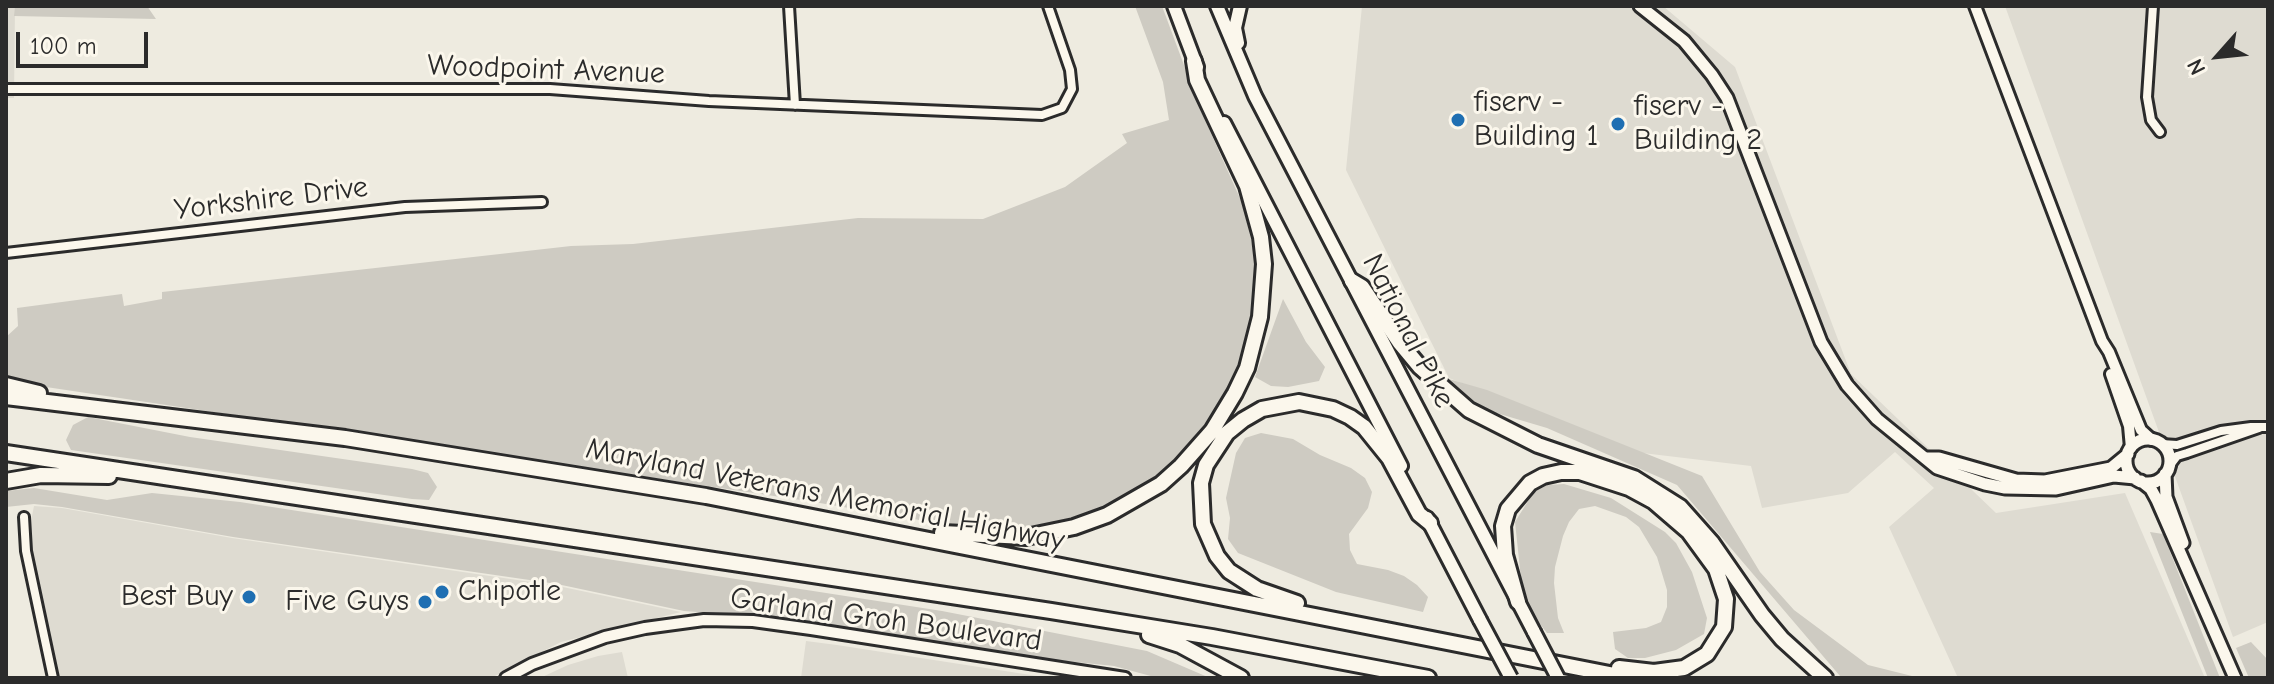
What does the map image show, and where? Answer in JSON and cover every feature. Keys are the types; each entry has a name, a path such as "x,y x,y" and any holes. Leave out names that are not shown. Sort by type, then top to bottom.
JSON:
{"highway":[{"path":"847,522 971,536 1026,537 1053,533 1135,502 1181,466 1212,431 1247,368 1260,317 1264,264 1261,237 1247,186 1197,80 1194,61"},
{"path":"1352,281 1362,287 1420,367 1469,410 1538,445 1634,478 1680,507 1712,543 1782,639 1825,678"},
{"path":"6,385 122,411"},
{"name":"Maryland Veterans Memorial Highway","path":"6,397 345,438 706,496 1630,678"},
{"path":"1413,635 1276,597 1244,583 1229,571 1209,540 1200,506 1201,483 1214,449 1243,420 1262,409 1299,402 1316,404 1350,417 1364,427 1389,458 1419,514 1430,523"},
{"path":"6,453 1051,611 1212,637 1428,678"},
{"path":"1512,655 1654,672 1684,668 1707,654 1720,634 1726,614 1723,586 1716,569 1689,532 1653,501 1629,488 1580,472 1543,476 1519,493 1508,509 1502,538 1518,602"},
{"path":"6,481 41,475 79,475 234,487"},
{"path":"1051,611 1180,645 1241,678"}],"main road":[{"name":"National Pike","path":"1217,6 1255,96 1558,678"},
{"path":"1240,6 1235,28 1255,96"},
{"path":"1640,6 1684,41 1727,98 1821,342 1858,400 1898,439 1937,468 1965,479 2005,488 2056,489 2114,476 2155,482 2168,470"},
{"path":"1177,9 1194,61 1511,678"},
{"path":"1927,458 1939,458 2016,480 2045,481 2111,468 2142,440 2156,442 2167,451 2166,497 2199,593 2235,678"},
{"path":"2129,451 2128,467 2138,480 2151,489 2193,586 2199,593"}],"street":[{"path":"789,6 795,105"},
{"name":"Woodpoint Avenue","path":"6,89 550,89 795,105 1042,115 1062,108 1072,89 1070,70 1048,6"},
{"path":"1975,6 2102,341 2141,430 2156,442 2177,445 2221,431 2264,428"},
{"path":"2153,6 2147,97 2151,120 2160,132"},
{"name":"Yorkshire Drive","path":"6,253 405,207 542,202"},
{"path":"2102,341 2129,426 2129,451"},
{"path":"2168,470 2177,456 2264,428"},
{"path":"24,517 26,551 53,678"},
{"name":"Garland Groh Boulevard","path":"506,678 532,664 605,637 672,623 704,620 753,621 1125,678"}],"shaded area":[{"path":"6,6 15,6 14,98 6,98"},
{"path":"15,6 147,6 156,19 14,16"},
{"path":"1135,6 1162,6 1201,111 1243,205 1257,266 1253,319 1236,378 1200,436 1156,479 1092,515 1035,530 978,530 814,502 6,381 6,337 18,326 17,308 122,294 124,306 162,299 162,292 571,246 633,244 858,218 983,219 1065,187 1127,143 1122,134 1169,120 1163,82"},
{"path":"1362,6 1663,6 1735,67 1851,374 1996,513 2125,493 2205,678 1958,678 1889,527 1934,488 1895,452 1848,493 1762,508 1751,466 1626,451 1449,378 1346,170"},
{"path":"2005,6 2268,6 2268,622 2233,637"},
{"path":"1283,299 1306,342 1325,367 1319,381 1288,387 1271,386 1255,377"},
{"path":"1442,377 1487,390 1702,476 1760,572 1794,610 1868,665 1920,678 1840,676 1677,485 1547,428 1466,404"},
{"path":"88,417 190,437 412,469 428,473 437,487 429,500 412,499 71,450 66,440 73,425"},
{"path":"1261,433 1293,439 1365,478 1372,492 1368,508 1349,534 1350,550 1357,564 1388,570 1417,585 1428,597 1423,612 1336,592 1238,553 1228,539 1230,518 1226,498 1236,453 1245,438"},
{"path":"1564,484 1611,498 1665,532 1676,543 1692,572 1707,618 1704,634 1676,650 1645,658 1628,658 1615,649 1613,632 1646,628 1661,622 1667,607 1667,590 1657,557 1639,527 1626,517 1595,506 1579,509 1563,536 1554,583 1558,618 1564,633 1547,633 1536,619 1522,588 1515,522 1533,493 1547,485"},
{"path":"34,488 107,500 152,493 240,502 942,611 1147,651 1210,678 1158,678 1114,666 1027,657 736,615 684,611 557,584 233,537 62,507 34,504 6,507 6,491"},
{"path":"34,506 558,586 681,612 561,642 491,678 60,678 28,536"},
{"path":"2150,532 2163,534 2220,678 2208,678"},
{"path":"806,641 837,645 1050,678 801,678"},
{"path":"2251,642 2268,660 2268,678 2249,678 2236,648"},
{"path":"622,652 628,678 540,678 568,665"}],"place":[{"name":"fiserv - Building 1","path":"1458,120"},
{"name":"fiserv - Building 2","path":"1618,124"},
{"name":"Chipotle","path":"442,592"},
{"name":"Best Buy","path":"249,597"},
{"name":"Five Guys","path":"425,602"}]}
